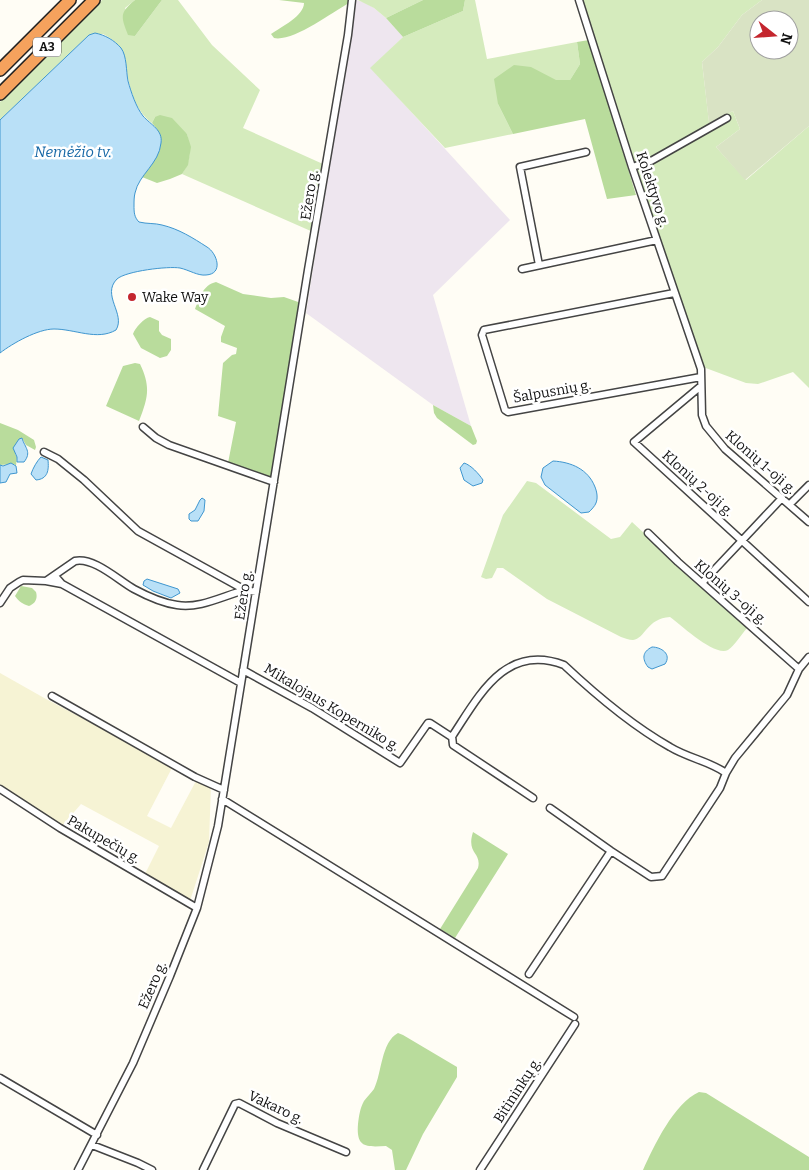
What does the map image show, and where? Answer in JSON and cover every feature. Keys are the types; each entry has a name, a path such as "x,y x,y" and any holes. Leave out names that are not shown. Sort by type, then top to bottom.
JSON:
{"highway":[{"name":"A3","path":"0,70 70,0"},
{"name":"A3","path":"0,94 94,0"}],"street":[{"name":"Ežero g.","path":"78,1170 133,1063 197,908 214,846 348,36 352,0"},
{"name":"Kolektyvo g.","path":"579,0 632,167 700,369 701,386"},
{"path":"632,167 651,161 726,118"},
{"path":"539,265 520,166 586,152"},
{"path":"522,269 657,240"},
{"name":"Šalpusnių g.","path":"674,293 484,330 482,336 505,410 508,412 701,376"},
{"name":"Klonių 1-oji g.","path":"701,386 702,415 711,434 725,449 809,522"},
{"name":"Klonių 2-oji g.","path":"701,386 634,442 809,602"},
{"path":"143,427 156,438 178,448 274,482"},
{"path":"44,452 72,470 144,534 244,590 256,592"},
{"path":"790,504 809,485"},
{"path":"702,583 782,498"},
{"name":"Klonių 3-oji g.","path":"648,533 799,669"},
{"path":"46,580 76,562 85,561 106,570 141,593 166,603 179,605 198,604 244,590"},
{"path":"55,576 62,584"},
{"path":"0,603 10,588 23,580 46,580 62,584 241,683"},
{"path":"550,808 651,877 662,876 720,788 735,758 786,695 799,669 809,657"},
{"path":"533,798 453,744 452,736 478,696 505,670 522,660 541,659 564,665 616,711 642,731 673,749 715,766 726,773"},
{"name":"Mikalojaus Koperniko g.","path":"243,670 312,708 400,763 428,723 452,736"},
{"path":"52,696 195,777 224,790"},
{"name":"Pakupečių g.","path":"0,789 60,828 197,908"},
{"name":"Bitininkų g.","path":"222,799 575,1021 480,1170"},
{"path":"528,974 611,851"},
{"path":"0,1078 97,1136"},
{"name":"Vakaro g.","path":"203,1170 229,1116 236,1104 239,1103 277,1123 346,1152"},
{"path":"92,1145 138,1162 152,1170"}],"shaded area":[{"path":"356,0 374,8 403,37 371,68 510,220 433,295 471,426 433,405 306,313"},
{"path":"0,673 173,766 147,816 171,828 197,779 211,786 209,842 189,904 145,874 159,846 81,804 62,826 0,785"}],"green space":[{"path":"102,0 135,0 125,8 135,36 162,0 178,0 212,45 260,90 243,128 323,164 313,232 182,174 189,155 187,134 155,117 152,123 146,118 138,107 132,93 123,51 116,42 103,34 89,35 0,120 0,102"},
{"path":"135,0 162,0 135,36 128,35 123,16 126,8"},
{"path":"279,0 348,0 349,3 291,36 274,38 271,34 296,17 303,8 304,3"},
{"path":"358,0 423,0 386,18 374,8"},
{"path":"423,0 465,0 463,11 403,37 386,18"},
{"path":"465,0 475,0 487,59 577,42 580,64 570,80 556,80 498,104 513,134 445,148 370,68 403,37 463,11"},
{"path":"582,0 762,0 742,15 718,47 702,62 709,122 733,111 740,129 716,147 746,180 809,126 809,388 793,372 758,384 746,383 703,367 636,171"},
{"path":"762,0 809,0 809,126 745,180 716,147 740,129 733,111 709,123 702,62 718,47 742,15"},
{"path":"589,40 636,195 607,199 585,119 513,134 498,104 494,79 514,65 531,67 556,80 570,80 580,64 577,42"},
{"path":"160,115 172,118 187,134 191,147 188,165 182,174 157,183 142,177 151,166 157,129 152,123 155,117"},
{"path":"216,282 243,294 271,298 284,297 301,303 272,478 228,463 236,422 218,416 223,363 236,354 237,348 221,342 225,326 195,309 205,289"},
{"path":"150,317 159,321 159,331 162,335 171,339 171,350 167,356 160,358 141,348 133,334 145,319"},
{"path":"135,363 140,364 147,386 146,399 139,421 106,406 123,366"},
{"path":"433,405 471,426 477,441 476,444 473,445 437,418"},
{"path":"0,423 18,430 34,440 35,450 26,445 22,438 15,454 17,457 16,466 14,464 0,465"},
{"path":"527,481 536,483 611,539 620,537 632,522 747,628 731,648 722,651 707,645 670,617 656,621 637,639 630,640 547,599 503,568 497,568 492,578 486,579 481,577 503,515"},
{"path":"21,586 32,588 36,592 37,595 34,603 29,606 23,604 15,596"},
{"path":"473,832 508,854 455,938 440,929 478,868 478,859 471,845"},
{"path":"398,1033 457,1067 457,1077 423,1134 406,1170 395,1170 392,1150 386,1146 368,1146 364,1144 359,1138 358,1132 359,1118 364,1101 377,1082 388,1043"},
{"path":"699,1092 706,1093 809,1157 809,1170 643,1170 673,1115 681,1105"}],"water":[{"name":"Nemėžio tv.","path":"95,33 109,38 123,51 132,95 143,116 156,128 161,138 157,157 137,186 134,199 136,218 139,222 159,224 174,229 196,240 211,250 216,258 217,267 212,274 206,275 200,275 180,268 157,268 122,276 117,279 111,291 118,318 116,330 94,335 62,329 41,331 26,337 0,353 0,120 89,35"},
{"path":"22,438 27,455 24,462 17,462 13,448 19,439"},
{"path":"41,457 48,460 48,470 43,478 36,480 31,474"},
{"path":"553,461 572,465 588,475 596,491 597,499 589,512 581,513 545,485 541,477 543,468"},
{"path":"11,463 16,466 17,473 10,474 6,482 0,483 0,465 3,466"},
{"path":"464,463 477,473 483,480 482,483 473,486 464,480 460,468"},
{"path":"202,498 205,500 204,511 198,521 191,521 189,514 195,510"},
{"path":"147,579 178,589 180,593 171,598 153,591 143,585"},
{"path":"652,647 662,650 666,654 667,660 665,664 652,669 648,667 644,656 646,651"}],"place":[{"name":"Wake Way","path":"132,297"}]}
